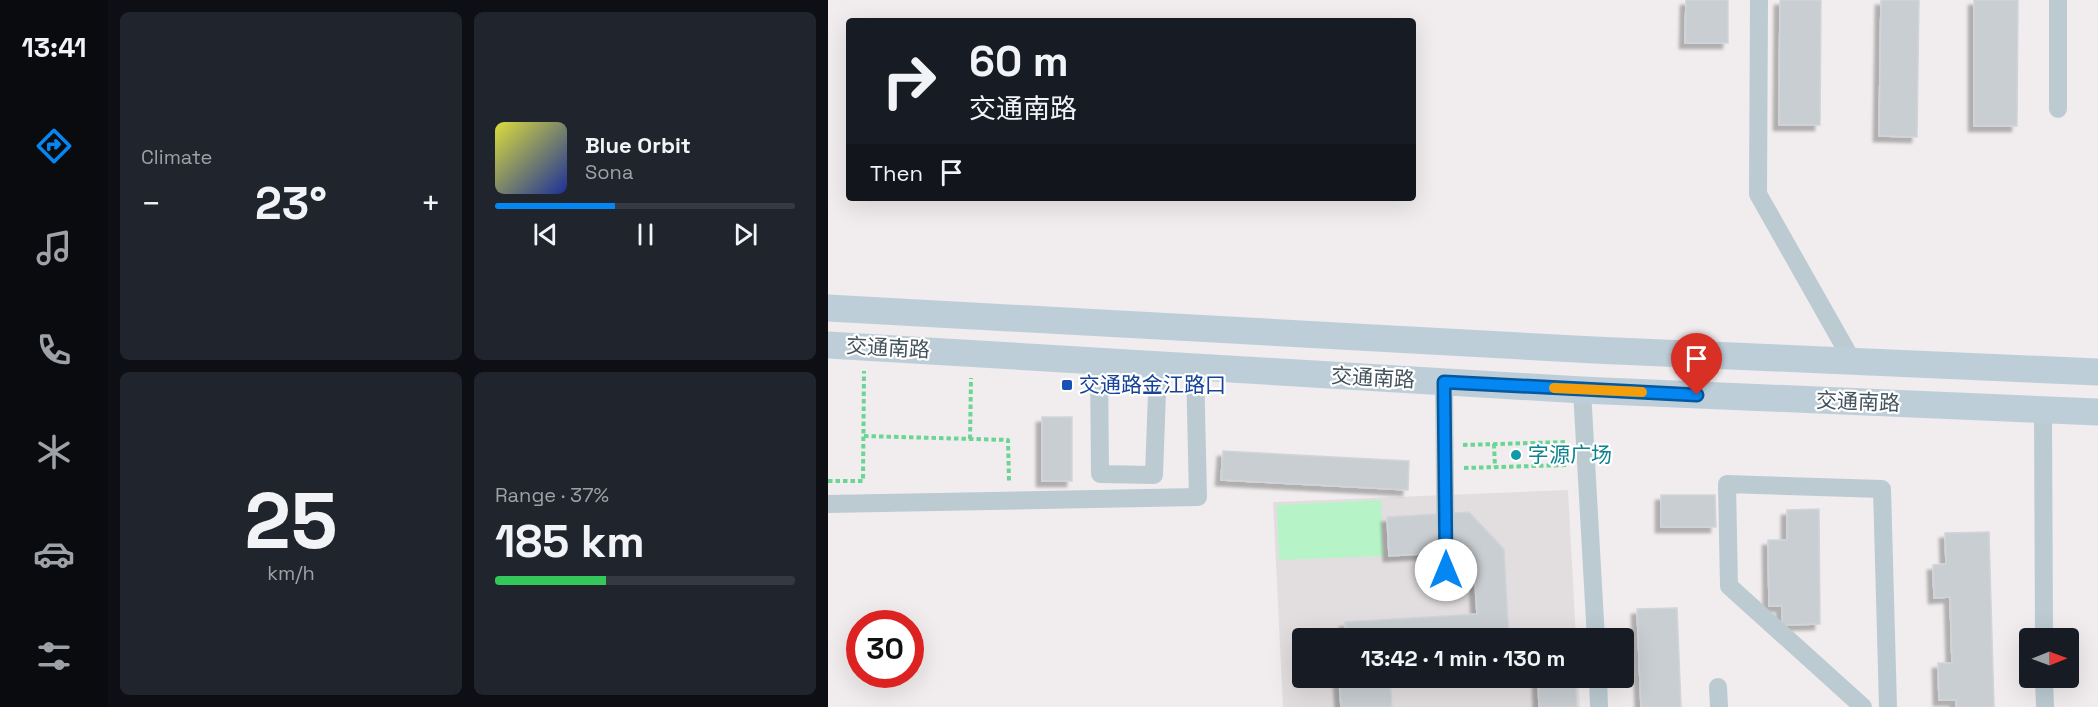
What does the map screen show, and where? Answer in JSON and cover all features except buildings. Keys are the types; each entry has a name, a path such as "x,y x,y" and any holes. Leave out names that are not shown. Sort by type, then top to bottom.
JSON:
{"main road":[{"name":"交通南路","path":"828,308 1594,350 2098,372"},
{"path":"1402,380 1404,339"},
{"name":"交通南路","path":"828,345 1582,390 2098,412"}],"street":[{"path":"1759,0 1758,194 1853,362"},
{"path":"2058,0 2058,109"},
{"path":"1099,361 1100,474 1154,475 1158,365"},
{"path":"828,504 1198,496 1195,367"},
{"path":"1444,382 1446,591"},
{"path":"1582,390 1595,628"},
{"path":"2043,410 2044,628"},
{"path":"1863,707 1729,586 1727,484 1882,489 1888,707"},
{"path":"1718,687 1719,707"},
{"path":"1598,688 1599,707"},
{"path":"2044,688 2044,707"}],"path":[{"path":"828,481 863,481 864,347"},
{"path":"970,439 971,353"},
{"path":"864,436 1008,440 1009,500"},
{"path":"1445,445 1585,441"},
{"path":"1537,442 1538,466"},
{"path":"1494,444 1495,467"},
{"path":"1445,469 1587,464"}],"shaded area":[{"path":"1568,490 1575,628 1292,628 1292,688 1579,688 1580,707 1283,707 1273,502"}],"green space":[{"path":"1381,500 1383,556 1279,560 1277,505"}],"slow traffic":[{"path":"1554,388 1642,392"}],"place":[{"name":"交通路金江路口","path":"1067,385"},
{"name":"字源广场","path":"1516,455"}],"route":[{"path":"1446,570 1444,382 1697,395"}]}
